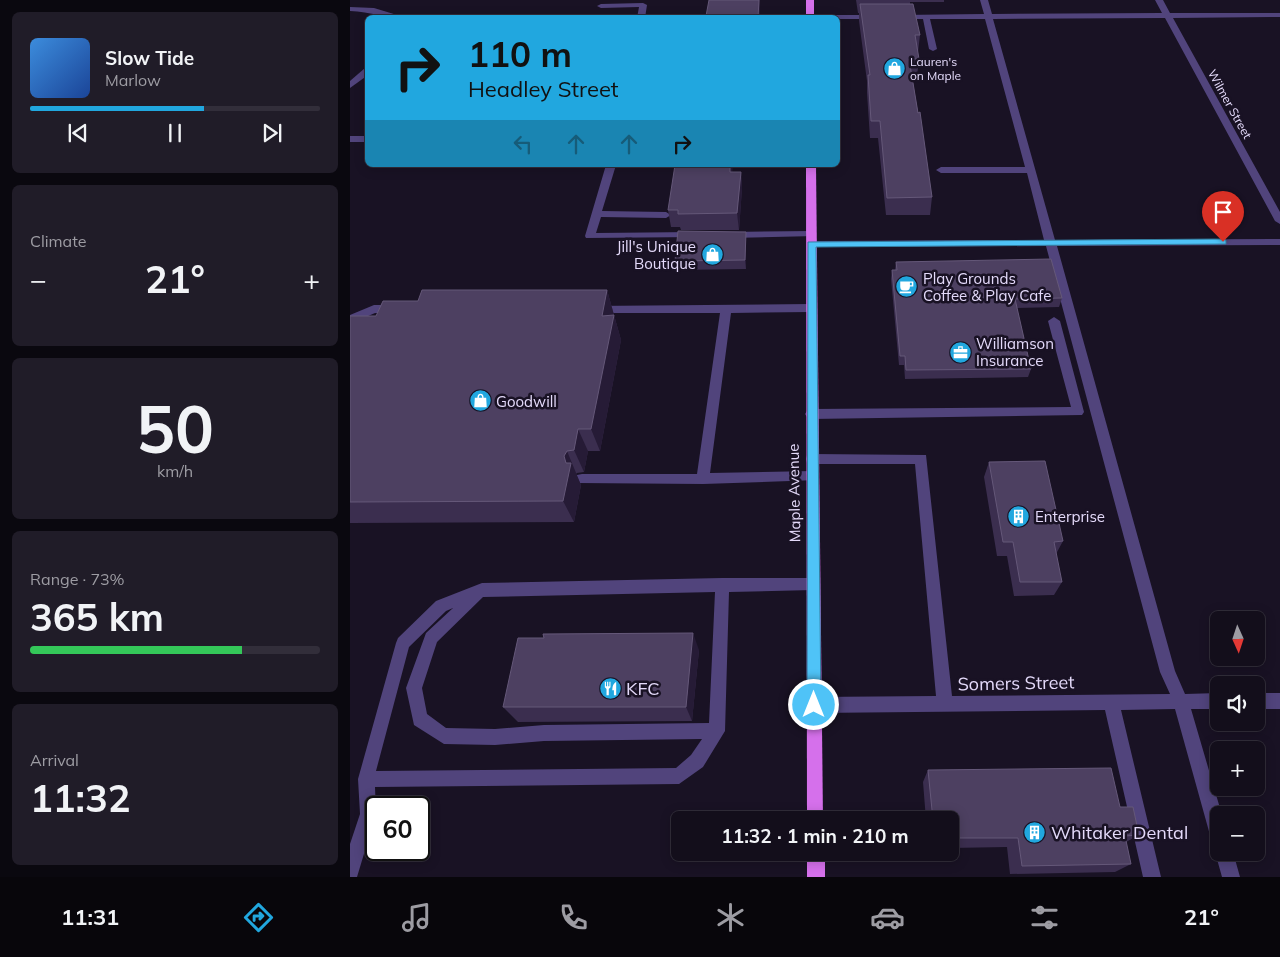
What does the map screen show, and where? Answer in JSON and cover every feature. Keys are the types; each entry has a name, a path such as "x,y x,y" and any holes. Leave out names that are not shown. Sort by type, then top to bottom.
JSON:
{"main road":[{"path":"810,0 810,15"},
{"name":"Maple Avenue","path":"811,167 811,414 815,811"},
{"path":"816,861 816,877"}],"street":[{"path":"984,0 1168,672 1181,702 1211,806"},
{"name":"Wilmer Street","path":"1159,0 1280,221"},
{"path":"601,6 643,5 641,15"},
{"path":"350,8 374,10 393,15"},
{"path":"840,17 1280,15"},
{"path":"926,17 933,49"},
{"path":"350,85 365,72"},
{"path":"350,139 365,139"},
{"path":"610,167 590,236 711,235 812,239 1051,243 1280,242"},
{"path":"941,170 1031,170"},
{"path":"597,214 666,214"},
{"path":"579,309 811,308"},
{"path":"350,320 374,309 404,309"},
{"path":"703,479 726,309"},
{"path":"811,414 1078,412 1054,321"},
{"path":"812,459 921,459 945,704"},
{"path":"582,479 703,479 813,476"},
{"path":"350,872 368,814 366,780 403,644 441,606 482,590 813,584"},
{"path":"366,780 679,776 696,761 717,731 722,585"},
{"path":"482,590 431,638 414,688 420,719 444,736 495,737 544,733 717,731"},
{"path":"1265,701 1280,701"},
{"path":"1112,702 1152,877"},
{"name":"Somers Street","path":"814,705 1210,702"},
{"path":"1226,861 1230,877"}],"building":[{"path":"709,0 759,0 758,15 706,15"},
{"path":"860,4 913,4 920,35 915,35 919,59 909,59 918,113 920,112 932,197 887,198 880,121 871,121 868,75 870,75"},
{"path":"675,167 730,167 730,172 741,172 737,213 678,214 678,210 668,210"},
{"name":"Jill's Unique Boutique","path":"678,231 746,232 745,260 675,261"},
{"path":"1051,259 1062,298 1015,299 1031,369 906,370 905,356 900,356 892,270 897,270 896,262"},
{"name":"Goodwill","path":"422,290 607,290 602,316 614,315 591,429 578,429 574,450 567,451 564,456 566,463 571,463 563,501 350,502 350,316 376,316 383,301 418,301"},
{"name":"Enterprise","path":"1045,461 1063,541 1054,542 1062,582 1020,582 1013,542 1003,542 989,462"},
{"name":"KFC","path":"693,633 686,707 503,707 518,638 544,638 543,634"},
{"name":"Whitaker Dental","path":"1111,768 1120,807 1133,807 1139,835 1125,836 1131,864 1022,866 1018,838 959,838 959,811 932,811 928,770"}],"place":[{"name":"Lauren's on Maple","path":"894,68"},
{"name":"Jill's Unique Boutique","path":"712,255"},
{"name":"Play Grounds Coffee & Play Cafe","path":"907,287"},
{"name":"Williamson Insurance","path":"960,352"},
{"name":"Goodwill","path":"480,401"},
{"name":"Enterprise","path":"1019,516"},
{"name":"KFC","path":"610,688"},
{"name":"Whitaker Dental","path":"1035,832"}],"route":[{"path":"814,705 811,414 812,244 1223,242"}]}
